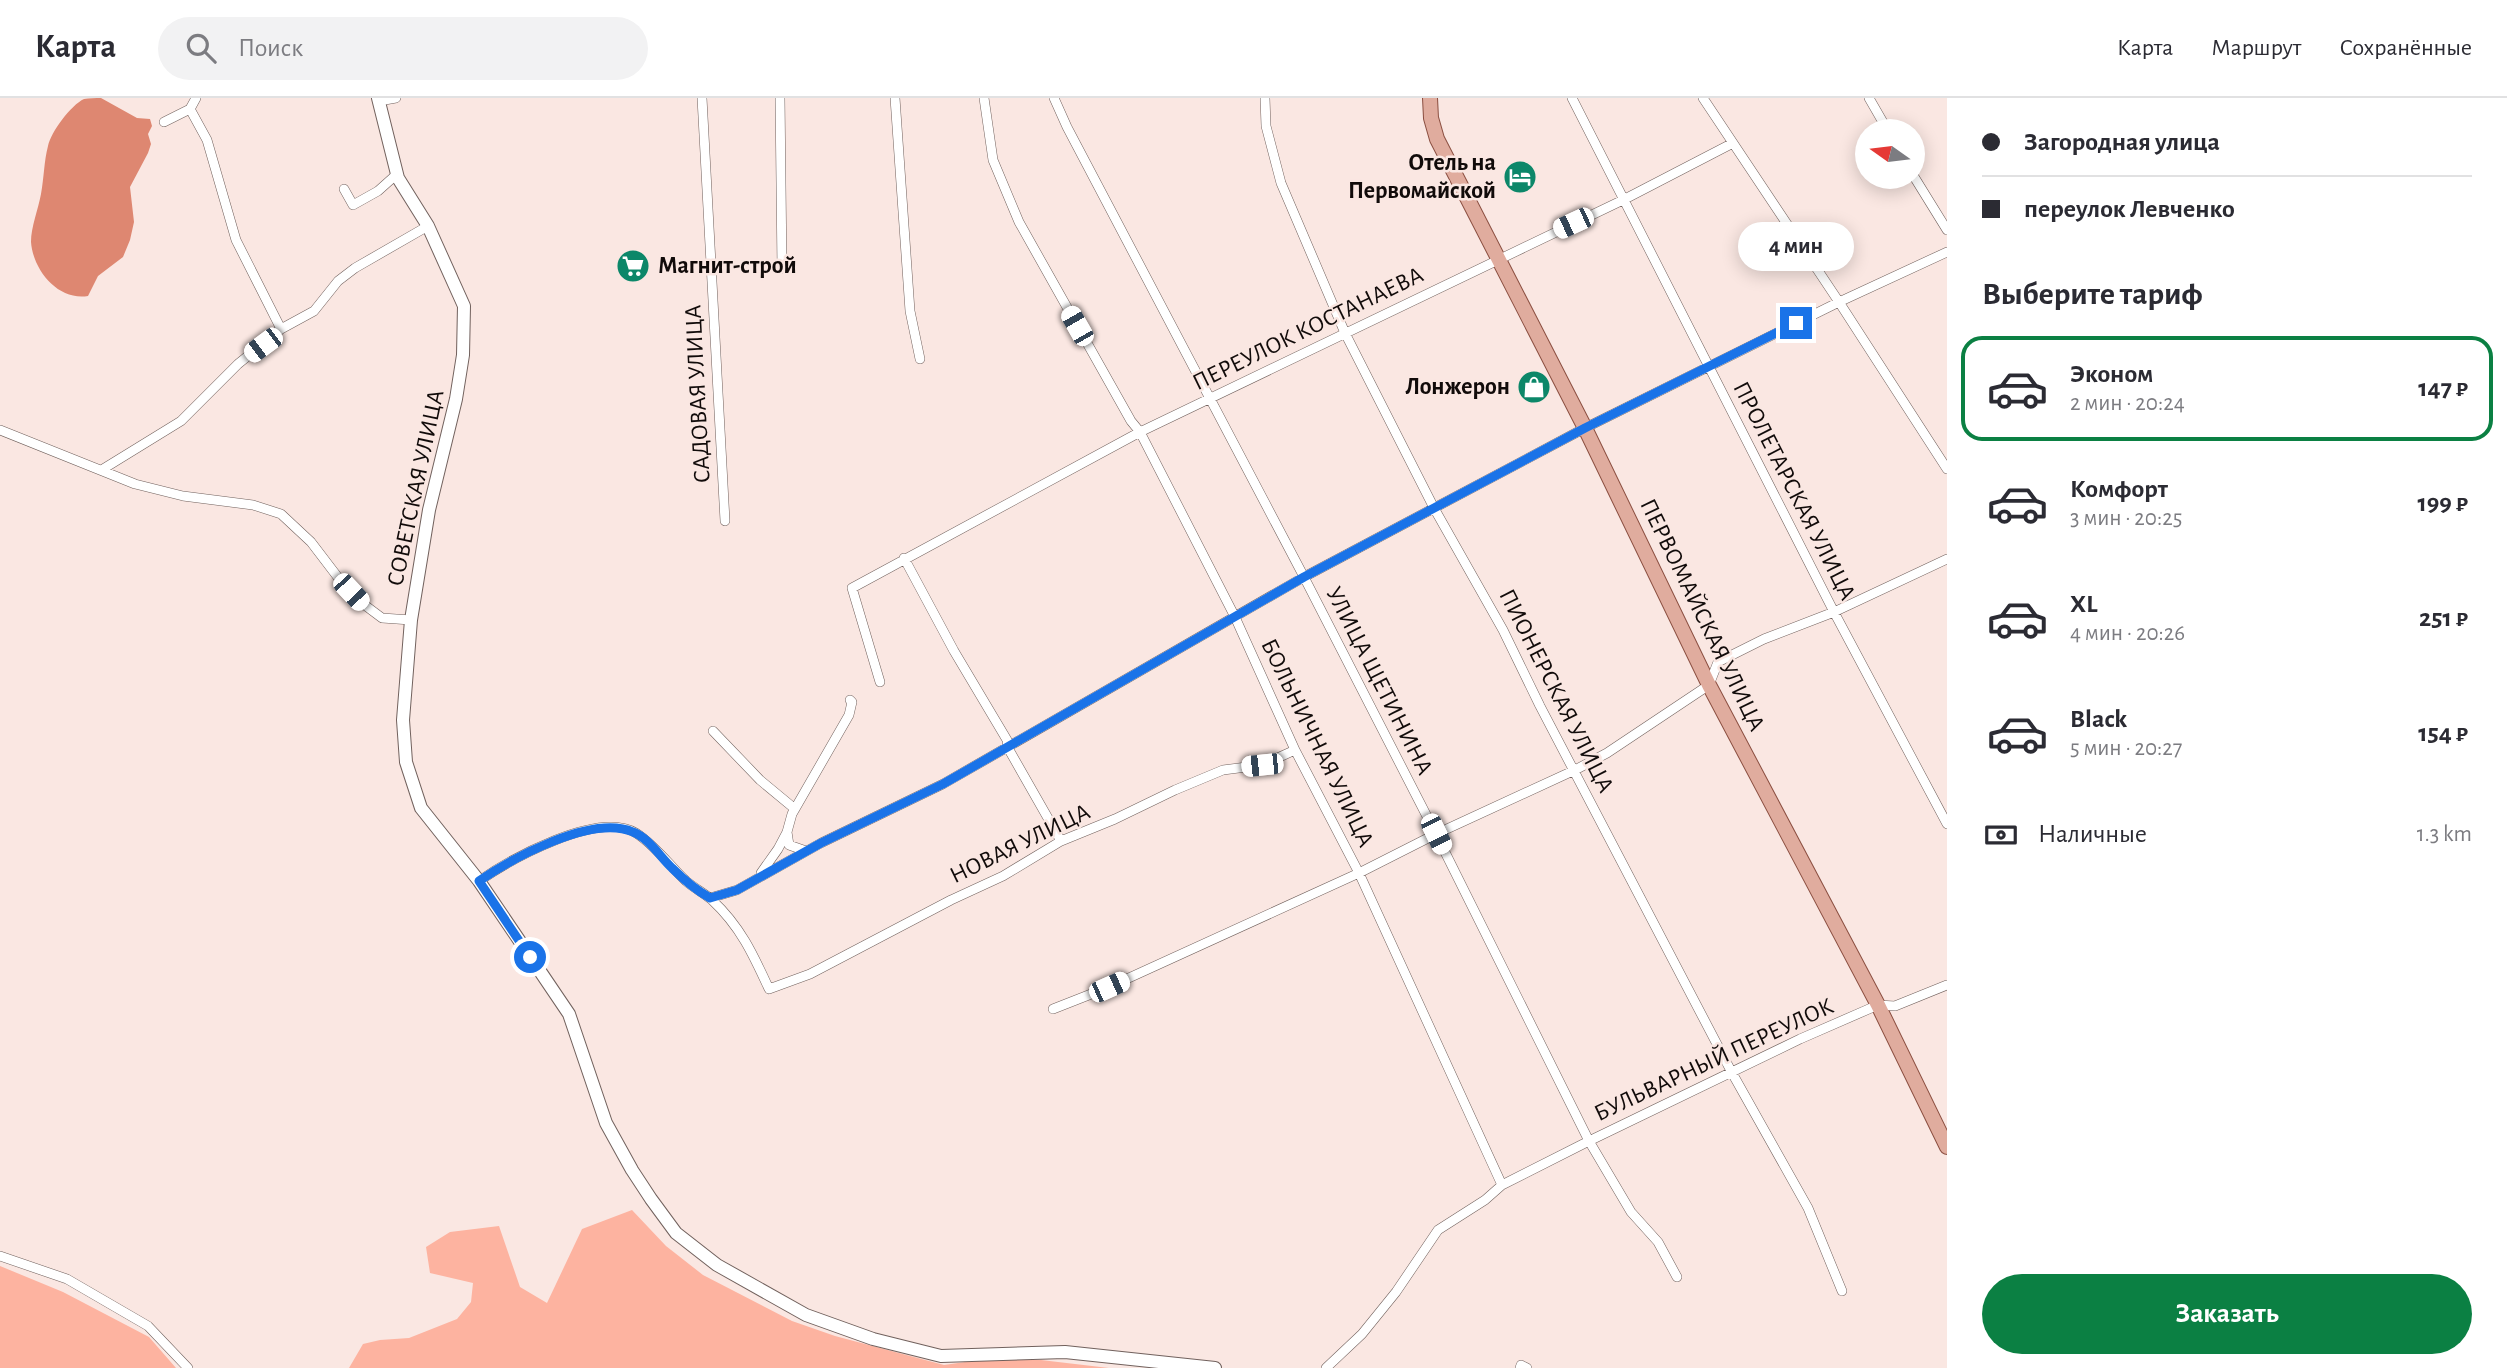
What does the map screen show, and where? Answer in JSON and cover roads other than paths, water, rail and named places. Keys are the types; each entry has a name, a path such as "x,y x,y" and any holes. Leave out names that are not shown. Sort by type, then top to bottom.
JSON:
{"main road":[{"name":"ПЕРВОМАЙСКАЯ УЛИЦА","path":"1430,98 1430,118 1437,138 1585,428 1709,685 1878,1004 1947,1147"}],"street":[{"path":"164,122 190,109 196,98"},
{"path":"379,99 396,98"},
{"name":"САДОВАЯ УЛИЦА","path":"702,98 725,521"},
{"path":"780,98 782,268"},
{"path":"895,98 910,311 920,359"},
{"name":"БОЛЬНИЧНАЯ УЛИЦА","path":"984,98 993,160 1019,222 1140,432 1235,618 1295,750 1359,873 1502,1185"},
{"name":"УЛИЦА ЩЕТИНИНА","path":"1054,98 1436,834 1589,1141 1631,1212 1658,1242 1677,1277"},
{"name":"ПИОНЕРСКАЯ УЛИЦА","path":"1265,98 1266,126 1281,183 1345,334 1434,508 1478,581 1540,706 1731,1071 1808,1208 1842,1291"},
{"name":"ПРОЛЕТАРСКАЯ УЛИЦА","path":"1572,98 1834,612 1947,824"},
{"path":"1703,98 1947,469"},
{"path":"1869,98 1881,119"},
{"name":"СОВЕТСКАЯ УЛИЦА","path":"379,99 397,174 428,226 464,306 463,355 457,400 429,510 411,620 403,720 406,762 421,808 479,881 569,1014 606,1122 632,1170 676,1233 717,1265 806,1315 873,1339 942,1356 1065,1352 1215,1368"},
{"path":"190,109 207,140 236,240 281,329"},
{"name":"ПЕРЕУЛОК КОСТАНАЕВА","path":"880,682 852,588 1140,432 1623,200 1733,143"},
{"path":"344,189 353,205 378,191 397,174"},
{"path":"1922,189 1947,230"},
{"path":"103,469 181,421 238,364 281,329 314,311 338,281 355,268 428,226"},
{"path":"479,881 501,866 535,850 583,831 610,826 634,832 694,888 710,898 737,890 806,851 943,784 1304,577 1585,428 1839,302 1947,252"},
{"path":"0,430 135,484 183,496 253,505 281,514 311,541 340,580 362,603 382,618 411,620"},
{"path":"904,558 1061,841"},
{"path":"1053,1009 1109,987 1359,873 1575,770 1607,753 1709,685 1718,662 1764,639 1834,612 1947,559"},
{"path":"758,877 778,849 795,809 843,727 849,715 852,702 850,700"},
{"path":"713,731 760,780 795,809"},
{"name":"НОВАЯ УЛИЦА","path":"710,898 740,929 769,989 810,974 951,900 1003,876 1061,841 1223,770 1262,765 1295,750"},
{"path":"787,832 789,845 806,851"},
{"name":"БУЛЬВАРНЫЙ ПЕРЕУЛОК","path":"1326,1368 1363,1334 1438,1230 1502,1185 1731,1071 1878,1004 1895,1006 1947,985"},
{"path":"0,1255 67,1279 148,1326 188,1368"},
{"path":"1520,1368 1521,1365 1527,1368"}],"place":[{"name":"Отель на Первомайской","path":"1520,177"},
{"name":"Магнит-строй","path":"633,266"},
{"name":"Лонжерон","path":"1534,387"}]}
